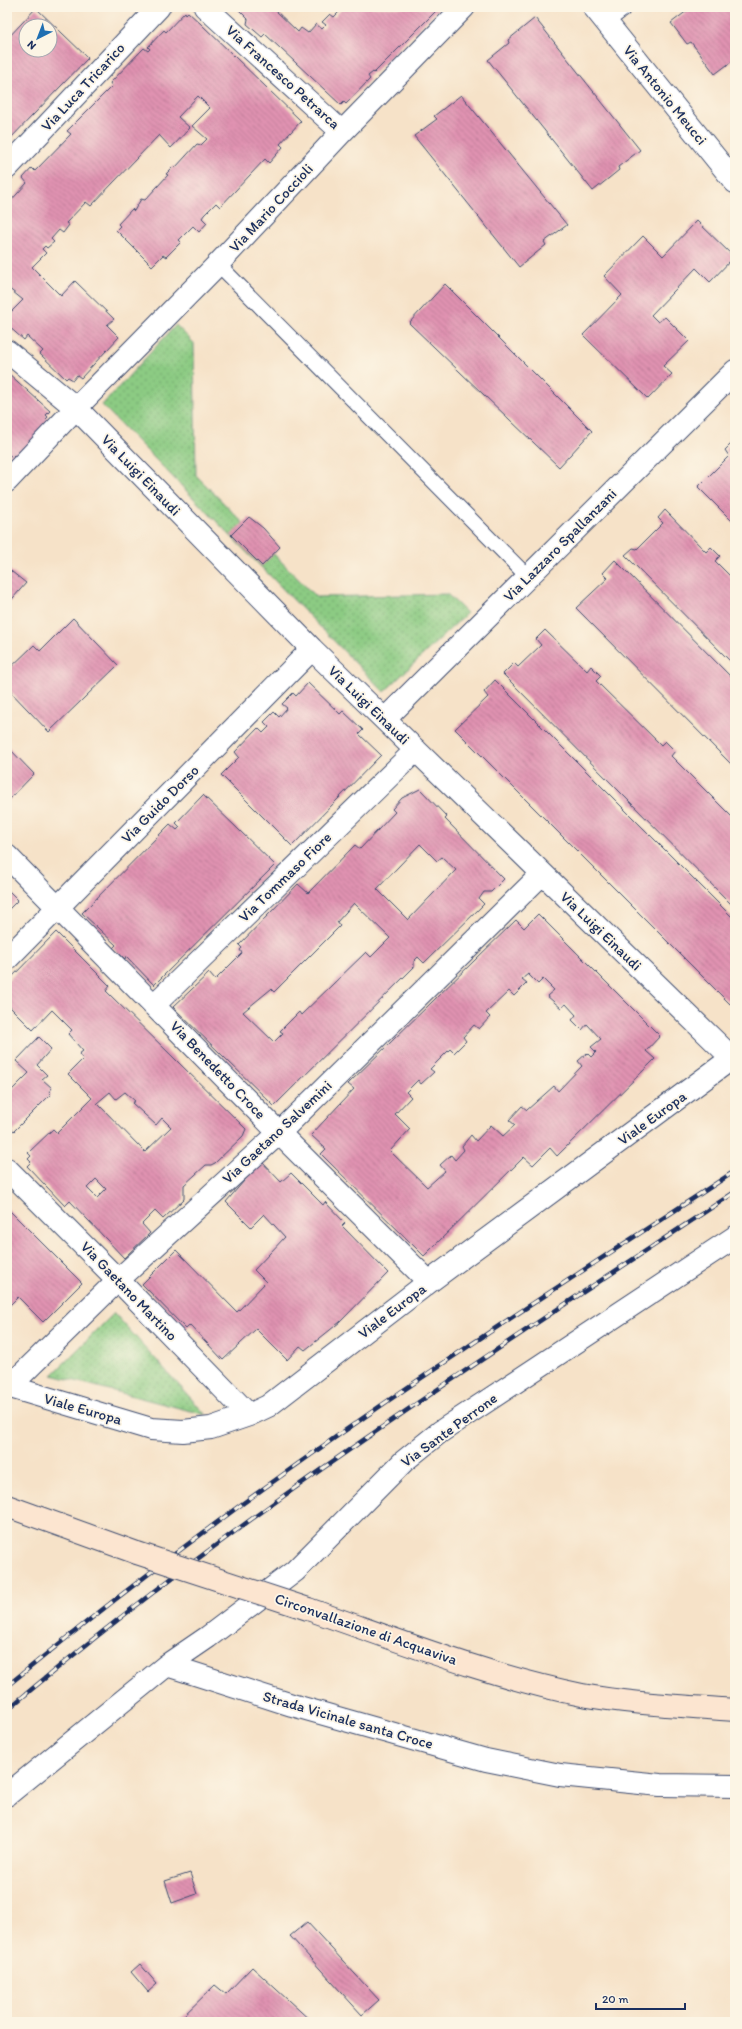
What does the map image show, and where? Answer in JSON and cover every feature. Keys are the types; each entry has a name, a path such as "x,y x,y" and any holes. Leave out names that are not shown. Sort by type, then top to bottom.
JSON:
{"main road":[{"name":"Circonvallazione di Acquaviva","path":"7,1506 137,1553 308,1609 441,1655 530,1682 574,1693 641,1704 735,1710"}],"street":[{"name":"Via Luca Tricarico","path":"7,168 159,7"},
{"name":"Via Francesco Petrarca","path":"205,7 342,132"},
{"name":"Via Mario Coccioli","path":"7,481 76,408 218,264 342,132 464,7"},
{"name":"Via Antonio Meucci","path":"606,11 735,182"},
{"name":"Via Luigi Einaudi","path":"7,351 76,408 312,649 542,874 734,1057"},
{"name":"Via Lazzaro Spallanzani","path":"385,719 735,371"},
{"name":"Via Guido Dorso","path":"7,959 312,649"},
{"name":"Via Tommaso Fiore","path":"154,1005 416,750"},
{"name":"Via Benedetto Croce","path":"7,856 279,1133 429,1282"},
{"name":"Via Gaetano Salvemini","path":"8,1386 118,1280 279,1133 542,874"},
{"name":"Viale Europa","path":"8,1386 151,1429 183,1431 211,1428 249,1415 268,1406 429,1282 734,1057"},
{"name":"Via Gaetano Martino","path":"7,1169 118,1280 249,1415"},
{"name":"Via Sante Perrone","path":"167,1665 208,1637 295,1571 404,1461 440,1432 735,1237"},
{"name":"Strada Vicinale santa Croce","path":"167,1665 292,1705 501,1763 560,1775 660,1785 735,1786"},
{"path":"7,1795 167,1665"}],"lane":[{"path":"218,264 528,577"}],"green space":[{"path":"176,325 194,343 196,475 316,597 447,594 467,613 384,692 102,405"},
{"path":"114,1313 206,1415 52,1375"}],"building":[{"path":"236,7 277,7 274,9 298,32 301,28 308,33 316,24 322,29 326,25 322,22 330,14 334,17 344,7 439,8 374,73 373,72 368,76 370,79 346,104 344,102 341,105 265,34 262,37 247,24 248,19"},
{"path":"692,7 735,7 735,59 715,74 691,42 687,44 671,23"},
{"path":"36,8 46,18 27,18"},
{"path":"185,12 186,14 188,12 201,24 301,121 280,144 283,147 269,163 265,159 220,207 216,203 204,215 202,218 207,223 199,232 193,226 179,240 181,242 166,257 163,255 152,266 116,230 120,226 118,224 132,209 134,211 141,199 145,200 168,175 166,174 174,166 175,168 197,144 201,145 207,139 192,126 210,108 198,96 178,117 190,128 171,148 159,135 91,206 86,202 66,223 69,225 63,233 59,230 51,239 54,242 47,248 45,246 42,249 46,253 32,267 61,296 75,281 114,319 107,325 119,337 81,378 77,375 73,380 68,377 66,379 40,354 43,351 27,336 24,340 7,325 7,316 23,300 7,287 7,205 27,183 23,178 32,168 35,171 71,134 67,131 112,86 110,83 144,48 148,51 150,49 148,47 164,30 166,32"},
{"path":"535,18 640,150 618,167 619,170 593,191 488,60 509,43 508,40"},
{"path":"18,27 18,58 58,58 58,29 88,58 7,142 7,39"},
{"path":"461,95 567,225 544,242 546,245 519,267 414,136 437,119 434,116"},
{"path":"697,221 734,257 710,282 696,268 651,315 658,322 665,317 689,341 663,366 672,374 648,399 583,335 622,295 604,276 643,236 663,256"},
{"path":"445,284 592,431 559,467 409,323"},
{"path":"7,372 50,411 46,415 48,417 46,419 50,423 17,457 14,455 12,457 7,453"},
{"path":"735,440 735,524 698,487 729,456 725,450"},
{"path":"665,510 706,552 711,547 720,556 715,561 735,581 735,666 625,555 633,548 637,549 663,523 658,518"},
{"path":"249,517 263,528 280,547 262,566 231,535"},
{"path":"615,560 735,681 735,768 576,608 608,578 603,573"},
{"path":"7,568 26,583 7,605"},
{"path":"73,618 118,665 49,732 7,688 7,671 34,645 40,651"},
{"path":"545,630 587,671 591,666 601,676 596,681 661,745 665,741 675,751 671,756 735,820 735,908 503,674 514,663 518,667 541,645 536,639"},
{"path":"495,680 735,920 735,988 733,991 735,993 735,1000 730,1004 455,729 488,697 484,692"},
{"path":"308,683 340,714 343,711 363,730 359,734 381,755 292,846 221,775 239,757 235,752 258,728 263,733 269,727 264,722 274,712 279,717 287,708 282,704 293,693 296,696"},
{"path":"7,746 34,774 7,802"},
{"path":"420,789 447,817 445,819 504,879 491,892 484,892 479,899 484,904 424,963 418,957 414,961 414,967 274,1106 173,1007 209,973 215,980 242,953 240,950 242,948 239,945 298,884 308,893 355,845 360,849 395,812 392,809 402,798","holes":["420,844 437,861 442,857 456,870 408,920 377,889","354,903 390,938 371,957 366,952 301,1015 299,1012 280,1031 283,1033 274,1042 243,1012 271,989 274,992 340,926 337,922"]},
{"path":"203,795 275,865 154,985 126,956 125,959 113,948 116,945 82,913 170,824 177,830 180,827 176,823"},
{"path":"7,889 18,900 7,911"},
{"path":"538,914 660,1036 646,1051 655,1059 557,1156 550,1148 533,1165 524,1157 424,1256 321,1154 326,1149 311,1135 354,1089 348,1084 516,920 524,928","holes":["528,974 538,984 543,979 554,990 547,996 561,1008 566,1004 576,1015 572,1020 582,1030 587,1024 601,1039 591,1047 596,1052 591,1057 587,1053 578,1061 582,1066 558,1091 554,1086 527,1110 522,1106 509,1120 515,1125 503,1136 491,1125 476,1141 471,1135 462,1146 464,1150 455,1160 451,1155 440,1165 445,1171 427,1187 390,1151 410,1129 395,1114 411,1097 406,1092 418,1080 421,1084 434,1072 430,1069 450,1049 454,1053 466,1041 463,1037 474,1025 479,1029 490,1017 486,1013 509,991 514,996 527,983 522,979"]},
{"path":"56,932 110,986 106,991 246,1129 243,1136 215,1163 206,1165 184,1185 184,1199 163,1219 155,1211 142,1224 150,1233 124,1258 70,1201 65,1206 27,1166 31,1162 28,1159 31,1156 28,1153 53,1129 57,1133 92,1098 68,1074 83,1059 79,1054 83,1051 68,1034 72,1030 52,1010 33,1030 7,1004 7,982","holes":["110,1092 116,1099 125,1092 135,1101 132,1103 156,1125 162,1118 171,1127 145,1152 97,1103","96,1179 106,1189 97,1198 87,1188"]},
{"path":"39,1037 51,1049 37,1065 47,1075 42,1079 52,1088 49,1092 51,1094 14,1131 10,1128 7,1132 7,1095 29,1073 16,1061"},
{"path":"261,1161 281,1182 291,1173 323,1205 325,1202 345,1223 342,1226 388,1273 340,1322 305,1350 300,1346 287,1360 256,1329 223,1360 190,1325 186,1329 142,1284 176,1250 237,1312 266,1282 254,1270 285,1237 264,1214 251,1227 226,1202"},
{"path":"7,1208 82,1283 43,1322 18,1297 7,1308"},
{"path":"190,1873 197,1894 172,1903 165,1881"},
{"path":"307,1922 379,2000 362,2015 290,1936"},
{"path":"140,1964 157,1984 148,1992 131,1972"},
{"path":"252,1967 312,2022 177,2022 215,1985 226,1994"}],"railway":[{"path":"7,1686 176,1553 337,1436 506,1321 735,1171"},
{"path":"7,1710 93,1639 182,1571 363,1440 735,1192"}]}
